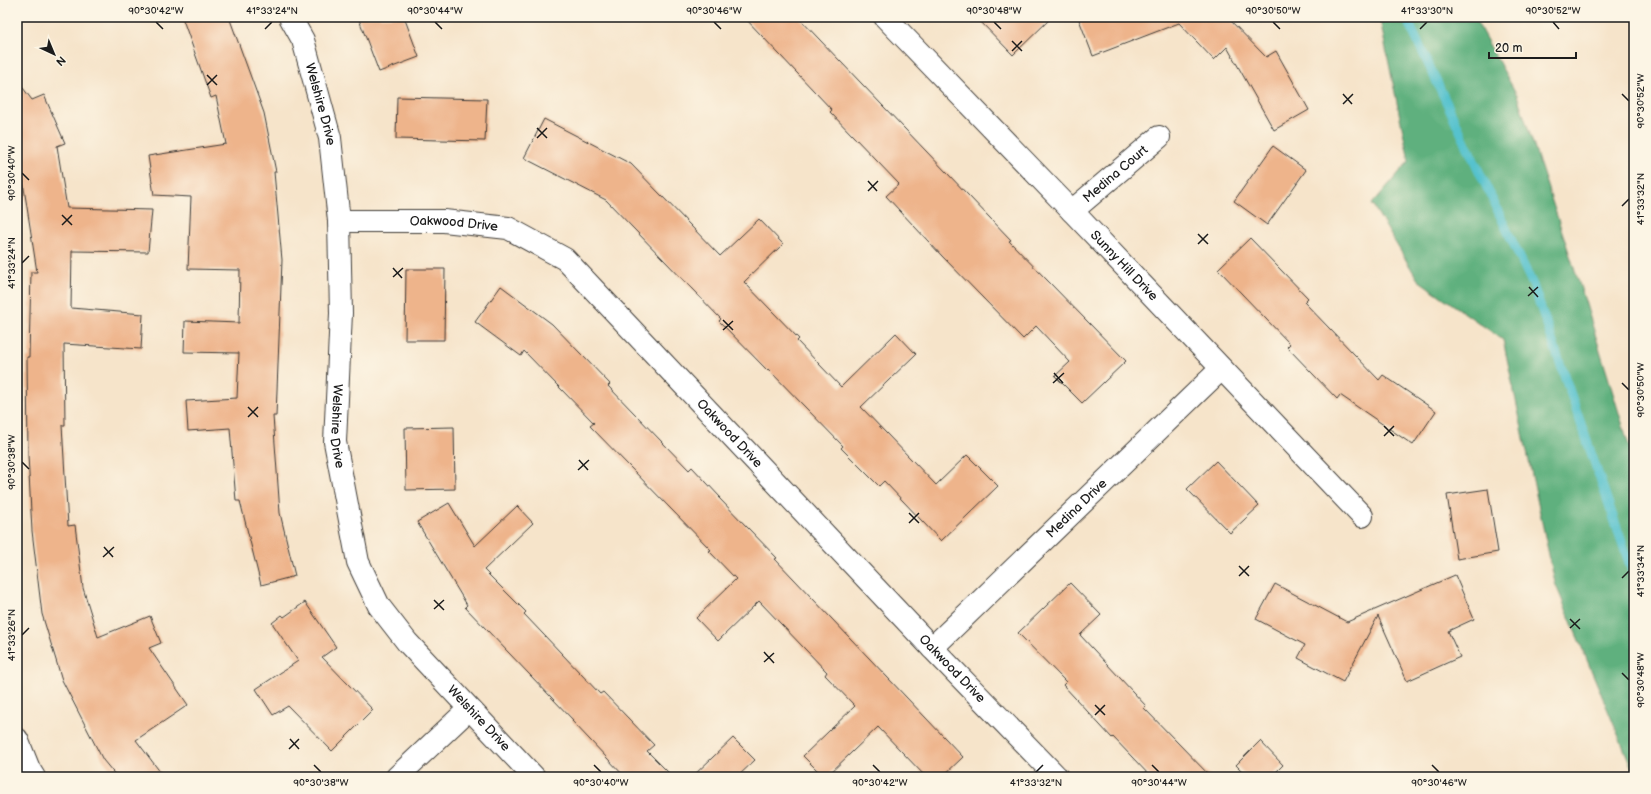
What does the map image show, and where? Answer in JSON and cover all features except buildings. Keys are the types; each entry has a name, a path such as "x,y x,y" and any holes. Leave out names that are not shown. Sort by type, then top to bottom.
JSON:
{"street":[{"name":"Welshire Drive","path":"290,17 303,40 330,138 339,221 341,313 335,442 358,562 379,606 407,642 534,777"},
{"name":"Sunny Hill Drive","path":"885,17 1362,516"},
{"name":"Medina Court","path":"1072,211 1159,137"},
{"name":"Oakwood Drive","path":"339,221 444,221 508,228 565,259 932,648 1057,777"},
{"name":"Medina Drive","path":"932,648 1221,369"},
{"path":"397,777 469,709"},
{"path":"17,739 29,769 34,777"}],"green space":[{"path":"1377,17 1474,17 1517,95 1585,301 1634,462 1634,773 1555,583 1503,340 1418,280 1372,204 1409,161 1380,20"}],"waterway":[{"path":"1406,17 1533,285 1634,577"}]}
